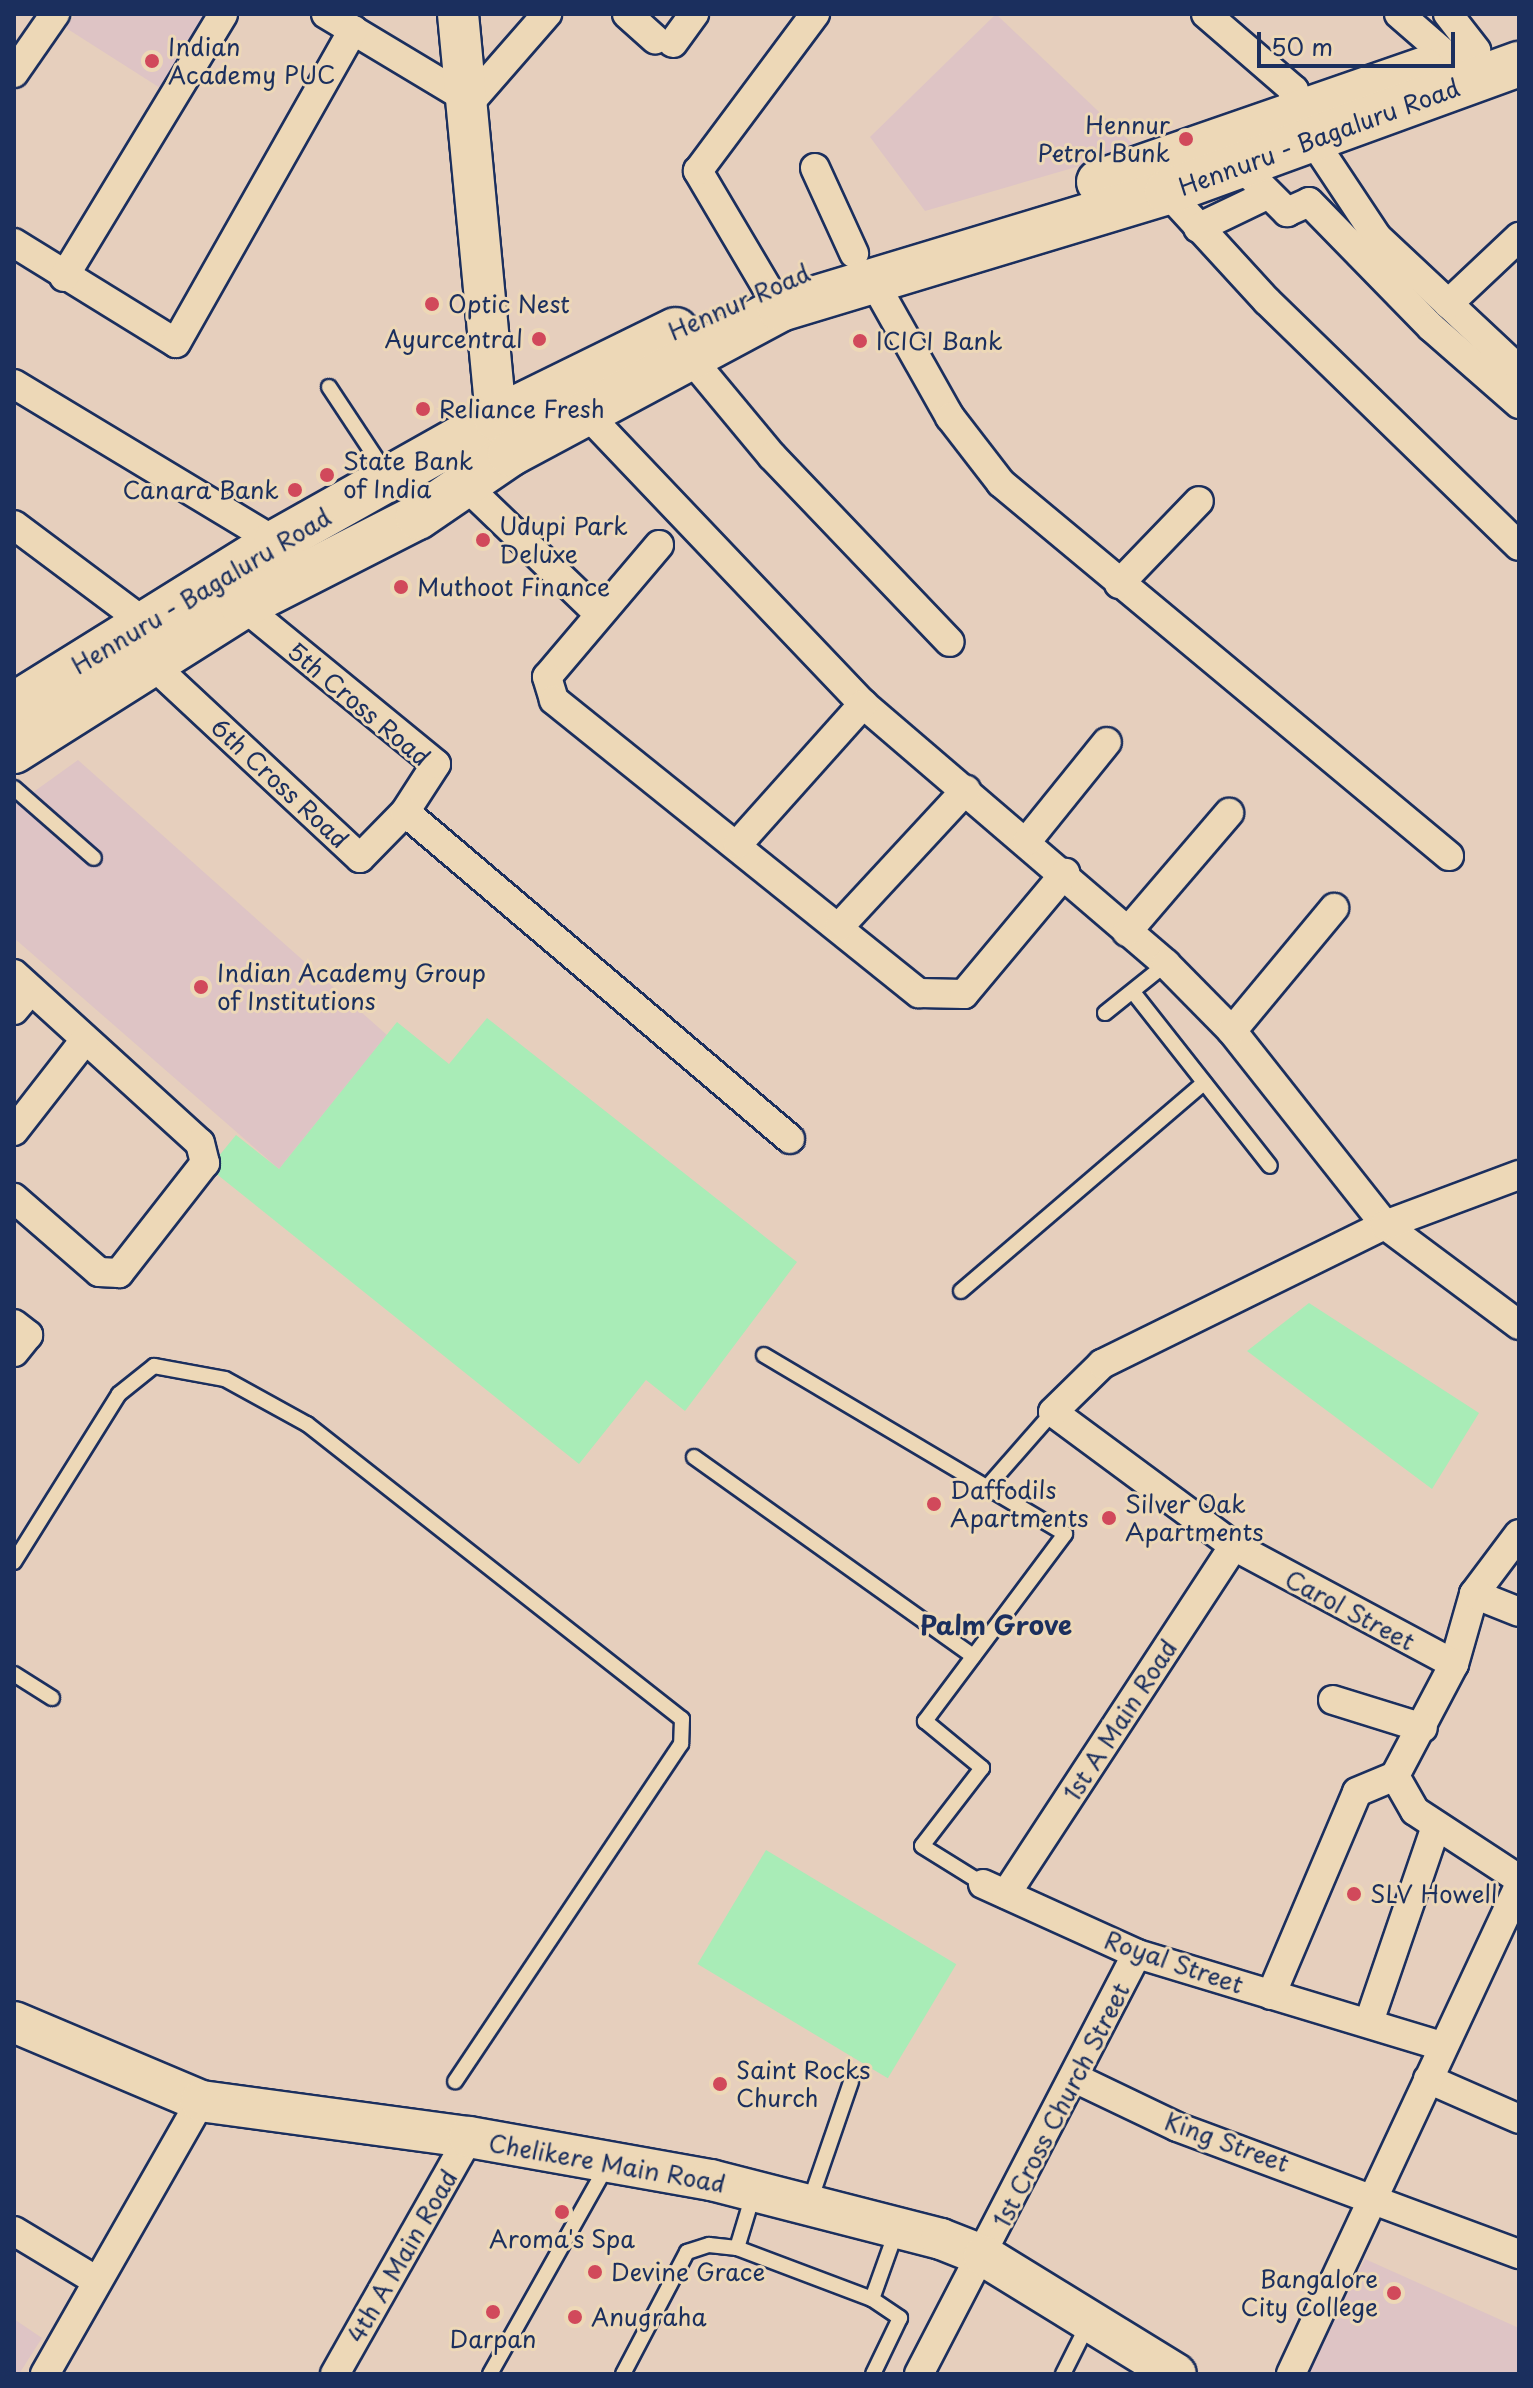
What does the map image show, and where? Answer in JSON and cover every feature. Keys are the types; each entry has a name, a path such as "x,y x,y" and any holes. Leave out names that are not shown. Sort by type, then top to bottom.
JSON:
{"main road":[{"name":"Hennuru - Bagaluru Road","path":"1114,192 1167,192 1254,181 1303,128 1519,34"},
{"name":"Hennuru - Bagaluru Road","path":"1114,192 1303,128 1519,64"},
{"name":"Hennur Road","path":"390,480 503,436 766,286 862,265 1114,192"},
{"path":"503,436 585,412 862,265"},
{"name":"Hennuru - Bagaluru Road","path":"14,751 243,606 418,517 465,485 503,436"},
{"name":"Hennuru - Bagaluru Road","path":"14,705 276,542 390,480"}],"street":[{"path":"14,73 55,14"},
{"path":"64,277 223,14"},
{"path":"326,14 471,101"},
{"path":"458,14 471,101 503,436"},
{"path":"471,101 547,14"},
{"path":"627,14 664,41 694,14"},
{"path":"766,286 698,171 815,14"},
{"path":"1206,14 1294,90 1303,128 1377,237 1519,370"},
{"path":"1399,14 1465,56"},
{"path":"1448,14 1465,56"},
{"path":"14,243 64,277 176,343 353,30"},
{"path":"815,168 862,265 950,417 1001,483 1449,856"},
{"path":"1198,228 1254,181 1287,212 1309,202 1431,327 1519,404"},
{"path":"1167,192 1198,228 1519,546"},
{"path":"1448,304 1519,237"},
{"path":"688,355 772,456 950,642"},
{"path":"14,384 276,542"},
{"path":"585,412 863,704 1065,873 1166,964 1232,1031 1385,1225 1519,1325"},
{"path":"465,485 596,611"},
{"path":"1119,584 1199,501"},
{"path":"14,525 145,623"},
{"path":"659,545 596,611 547,677 554,700 738,844 919,993 964,994 1065,873"},
{"name":"5th Cross Road","path":"243,606 436,764 405,812"},
{"name":"6th Cross Road","path":"153,665 360,858 405,812"},
{"path":"738,844 863,704"},
{"path":"1027,841 1107,742"},
{"path":"839,927 966,790"},
{"path":"405,812 790,1139"},
{"path":"1127,932 1229,813"},
{"path":"1232,1031 1334,908"},
{"path":"14,1198 99,1272 119,1273 205,1163 200,1143 84,1041 20,991"},
{"path":"14,1131 84,1041"},
{"path":"1053,1412 1102,1364 1385,1225 1519,1175"},
{"name":"Carol Street","path":"1053,1412 1234,1546 1454,1664"},
{"path":"1271,1995 1357,1792 1395,1776 1423,1728 1454,1664 1474,1594 1519,1534"},
{"name":"1st A Main Road","path":"995,1889 1234,1546"},
{"path":"1474,1594 1519,1612"},
{"path":"1333,1700 1423,1728"},
{"path":"1395,1776 1402,1797 1436,1826 1519,1879"},
{"path":"1370,2019 1436,1826"},
{"path":"1291,2374 1380,2197 1439,2045 1519,1886"},
{"name":"Royal Street","path":"995,1889 1137,1954 1271,1995 1370,2019 1439,2045"},
{"name":"1st Cross Church Street","path":"919,2374 1077,2079 1137,1954"},
{"name":"Chelikere Main Road","path":"14,2022 201,2101 469,2137 755,2191 897,2228 984,2256 1174,2374"},
{"name":"King Street","path":"1077,2079 1177,2127 1380,2197 1519,2254"},
{"path":"1428,2079 1519,2119"},
{"path":"45,2374 201,2101"},
{"name":"4th A Main Road","path":"335,2374 469,2137"},
{"path":"14,2231 97,2281"}],"lane":[{"path":"329,387 390,480"},
{"path":"14,788 94,858"},
{"path":"1105,1013 1166,964"},
{"path":"1133,992 1270,1166"},
{"path":"961,1291 1204,1083"},
{"path":"694,1457 973,1656 1065,1534 764,1355"},
{"path":"14,1562 119,1394 154,1366 225,1379 307,1424 682,1719 681,1744 455,2081"},
{"path":"988,1486 1053,1412"},
{"name":"Royal Street","path":"973,1656 925,1721 982,1768 922,1846 995,1889"},
{"path":"14,1674 52,1698"},
{"path":"808,2205 851,2082"},
{"path":"490,2374 609,2163"},
{"path":"737,2248 755,2191"},
{"path":"872,2299 897,2228"},
{"path":"623,2374 687,2252 737,2248 872,2299 900,2318 873,2374"},
{"path":"1063,2374 1090,2321"}],"shaded area":[{"name":"Indian Academy PUC","path":"75,14 214,14 168,93 66,28"},
{"path":"996,14 1138,149 925,211 870,137"},
{"name":"Indian Academy Group of Institutions","path":"78,760 387,1035 279,1169 14,938 14,806"},
{"name":"Bangalore City College","path":"1365,2259 1519,2328 1519,2374 1305,2374"},
{"path":"14,2319 42,2338 19,2374 14,2374"}],"green space":[{"path":"487,1018 797,1262 685,1411 646,1380 579,1464 209,1168 236,1135 279,1169 397,1022 449,1064"},
{"path":"1309,1303 1479,1413 1432,1489 1247,1351"},
{"path":"766,1850 956,1964 888,2078 697,1964"}],"place":[{"name":"Indian Academy PUC","path":"152,61"},
{"name":"Hennur Petrol Bunk","path":"1186,139"},
{"name":"Optic Nest","path":"432,304"},
{"name":"Ayurcentral","path":"539,339"},
{"name":"ICICI Bank","path":"860,341"},
{"name":"Reliance Fresh","path":"423,409"},
{"name":"State Bank of India","path":"327,475"},
{"name":"Canara Bank","path":"295,490"},
{"name":"Udupi Park Deluxe","path":"483,540"},
{"name":"Muthoot Finance","path":"401,587"},
{"name":"Indian Academy Group of Institutions","path":"201,987"},
{"name":"Daffodils Apartments","path":"934,1504"},
{"name":"Silver Oak Apartments","path":"1109,1518"},
{"name":"SLV Howell","path":"1354,1894"},
{"name":"Saint Rocks Church","path":"720,2084"},
{"name":"Aroma's Spa","path":"562,2212"},
{"name":"Devine Grace","path":"595,2272"},
{"name":"Bangalore City College","path":"1394,2293"},
{"name":"Darpan","path":"493,2312"},
{"name":"Anugraha","path":"575,2317"}],"district":[{"name":"Palm Grove","path":"996,1625"}]}
